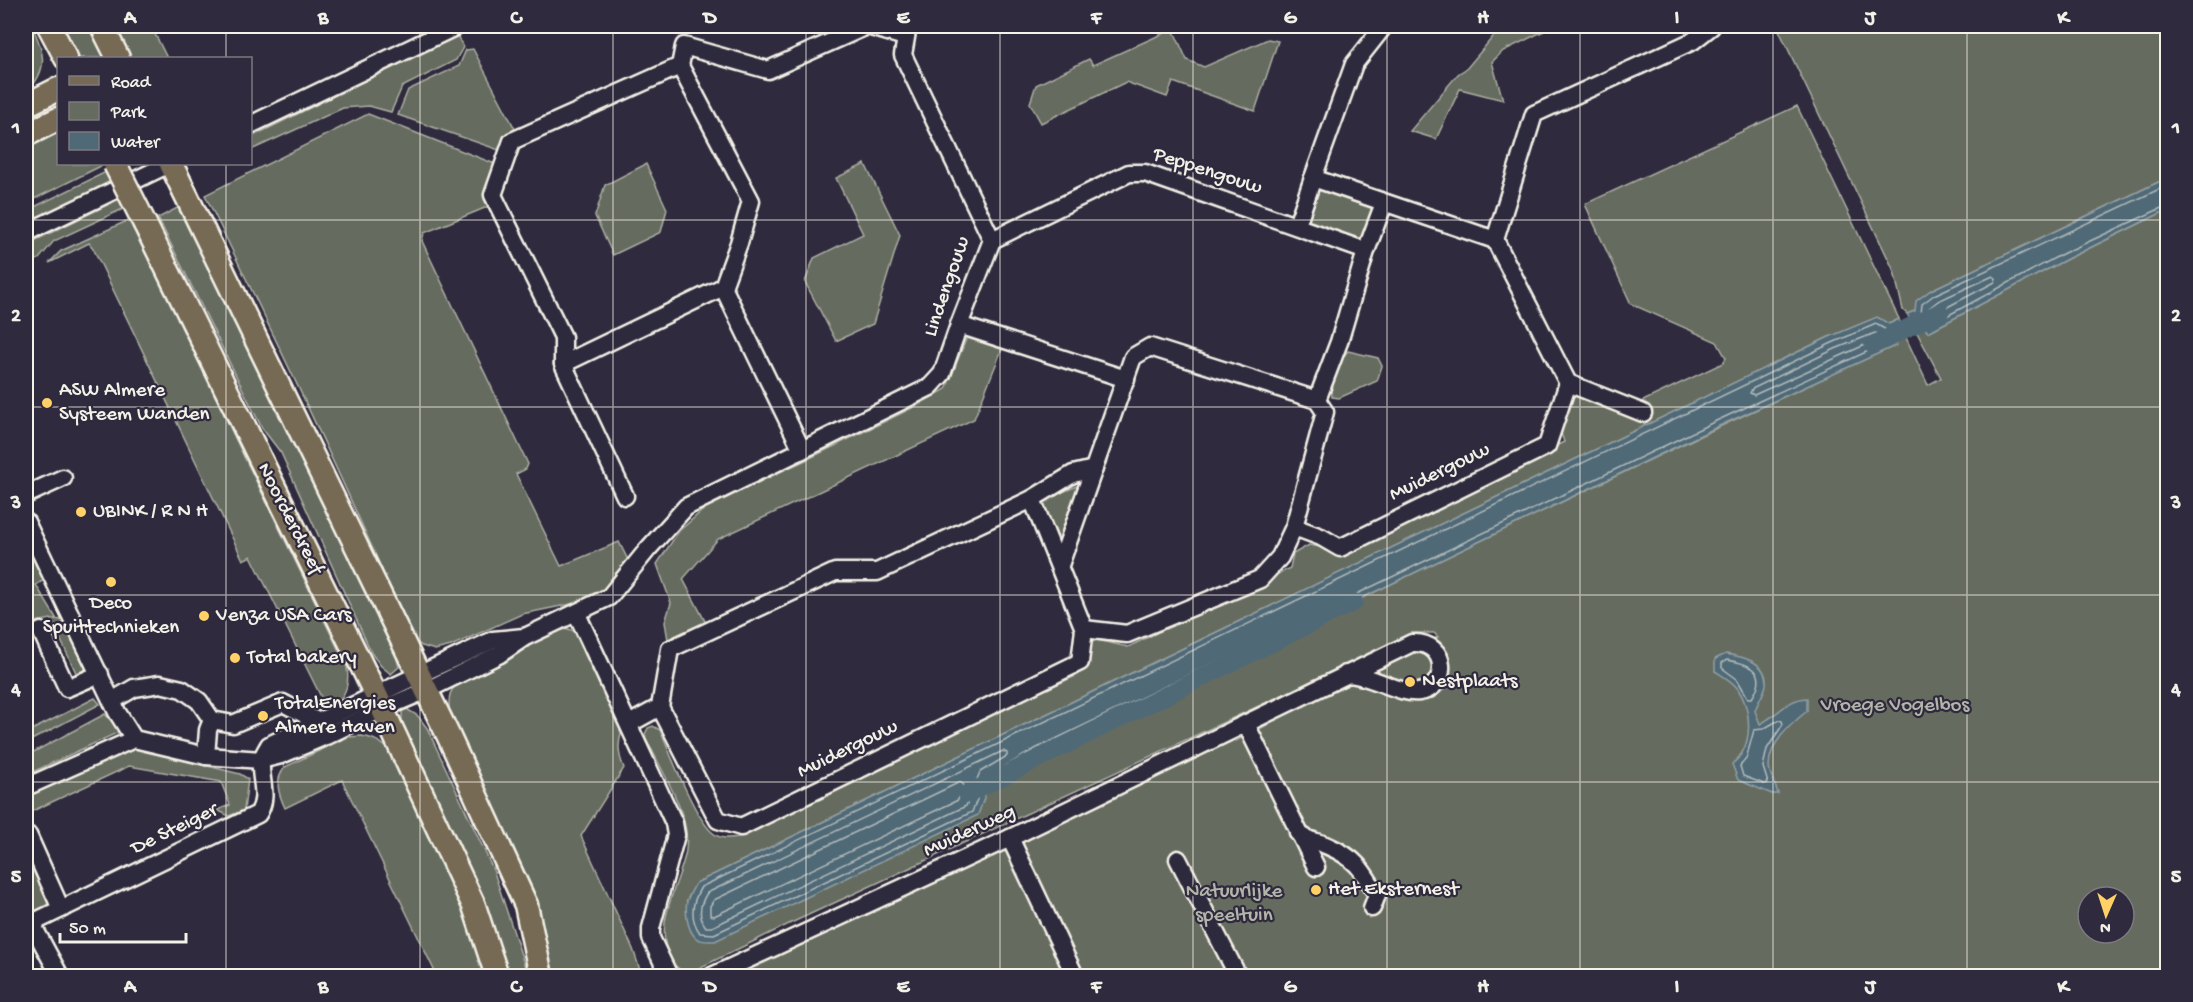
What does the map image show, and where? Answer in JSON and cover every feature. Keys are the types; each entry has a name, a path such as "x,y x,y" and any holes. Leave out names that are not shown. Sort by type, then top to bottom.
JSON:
{"main road":[{"path":"49,26 65,57"},
{"path":"102,26 118,57"},
{"path":"26,105 57,90"},
{"path":"26,135 57,120"},
{"name":"Noorderdreef","path":"116,165 379,702 474,906 497,976"},
{"path":"171,165 423,682 526,905 541,976"}],"street":[{"path":"252,124 457,26"},
{"name":"Lindengouw","path":"423,682 493,640 525,637 609,597 686,507 930,387 942,374 992,240 903,55 907,31 867,26 768,70 684,46 680,66 512,141 493,195 563,337 563,364 624,496"},
{"path":"1297,225 1354,64 1384,26"},
{"path":"1643,413 1568,383 1495,240 1534,114 1693,41 1712,26"},
{"path":"563,364 723,287 752,201 680,66"},
{"path":"26,233 168,165"},
{"name":"Peppengouw","path":"992,240 1129,173 1145,173 1366,251"},
{"path":"1313,178 1495,240"},
{"path":"1317,400 1339,342 1366,251 1384,203"},
{"path":"723,287 802,450"},
{"path":"959,325 1126,379"},
{"path":"1060,566 1133,357 1150,347 1317,400 1325,412 1294,527 1280,557 1260,579 1126,634 1084,628"},
{"name":"Muidergouw","path":"1294,527 1321,537 1340,548 1547,446 1568,383"},
{"path":"628,724 660,707 670,649 835,572 877,573 1032,500 1073,474 1094,469"},
{"path":"26,495 63,478"},
{"name":"Muidergouw","path":"660,707 718,820 741,827 1080,662 1084,628 1032,500"},
{"path":"26,522 112,701 134,739"},
{"path":"577,614 674,823 675,835 651,928 651,938 669,976"},
{"path":"41,632 67,688 100,674"},
{"path":"1412,643 1423,643 1434,648 1441,665 1439,676 1434,684 1429,689 1417,693 1368,677 1346,674 1412,643"},
{"name":"Muiderweg","path":"712,976 1010,838 1346,674"},
{"path":"26,787 134,739 206,756 261,760 281,755 322,729 423,682"},
{"path":"112,701 134,688 160,684 182,689 199,701 212,720 234,724 283,703 322,729"},
{"path":"206,756 208,730 212,720"},
{"path":"1246,724 1316,867"},
{"name":"De Steiger","path":"60,976 29,925 258,814 265,796 261,760"},
{"path":"1298,833 1309,841 1325,844 1343,852 1361,867 1377,895 1372,908"},
{"path":"28,835 61,909"},
{"path":"1010,838 1075,976"},
{"path":"1178,859 1238,976"}],"green space":[{"path":"26,26 32,26 40,45 42,61 38,77 26,93"},
{"path":"58,26 92,26 104,57 74,57"},
{"path":"115,26 151,26 166,57 130,57"},
{"path":"1502,26 1554,26 1503,51 1492,62 1503,100 1460,89 1436,139 1410,131 1458,74 1467,68"},
{"path":"1777,26 2167,26 2167,178 1931,290 1915,311 1907,314 1903,310 1894,271"},
{"path":"1173,29 1187,60 1204,67 1268,39 1278,41 1255,111 1173,82 1167,97 1126,82 1041,123 1030,103 1036,85 1089,59 1093,65"},
{"path":"457,35 463,47 456,60 402,87 391,112 369,106 343,108 252,150 252,137"},
{"path":"473,49 515,129 505,140 503,149 499,150 398,115 408,90 459,66 466,50"},
{"name":"Vroege Vogelbos","path":"1797,106 1899,319 1889,324 1829,337 696,883 687,900 990,781 1040,753 1468,547 1896,345 1894,333 1902,329 1928,385 1941,378 1912,323 1919,320 1928,332 2067,259 2167,210 2167,976 724,976 1233,739 1236,741 1267,725 1268,722 1438,637 1434,633 1416,633 791,923 695,970 681,970 674,964 666,949 665,923 685,856 686,831 675,796 646,738 648,728 653,726 660,730 698,814 706,825 719,837 740,837 1076,676 1086,664 1092,642 1097,640 1128,647 1290,568 1293,554 1309,545 1337,550 1564,442 1561,433 1572,392 1622,411 1723,363 1726,358 1717,342 1631,304 1585,204"},
{"path":"368,114 495,164 487,192 492,205 424,233 422,241 528,464 526,469 516,474 561,566 619,542 631,566 621,580 591,600 522,614 451,646 435,650 422,646 412,639 312,415 205,195"},
{"path":"57,128 57,165 103,165 26,203 26,143"},
{"path":"646,164 667,209 661,232 613,255 595,216 605,185"},
{"path":"865,164 900,235 873,324 836,341 805,282 814,258 863,234 836,178"},
{"path":"108,171 113,183 26,225 26,211"},
{"path":"1316,186 1375,207 1362,243 1304,222"},
{"path":"121,198 125,208 54,241 39,259 26,265 26,245"},
{"path":"183,205 393,644 399,667 391,674 372,654 281,453 262,428 158,218"},
{"path":"129,220 134,229 138,228 234,436 347,667 348,680 345,692 338,703 328,711 251,556 243,560 93,248 89,243 49,263 61,251"},
{"path":"972,335 1003,347 974,419 718,539 683,579 706,623 668,640 665,622 671,603 657,564 679,531 710,504 808,459 946,389 967,337"},
{"path":"1348,351 1378,358 1382,366 1377,381 1339,398 1332,397 1331,385 1334,372"},
{"path":"1079,485 1074,505 1058,545 1040,502"},
{"path":"26,541 44,580 36,585 56,618 54,619 62,620 88,673 78,677 51,619 26,624 26,575 30,574 26,565"},
{"path":"569,629 576,632 623,727 619,748 624,768 581,836 633,949 642,976 551,976 450,716 450,693 465,676 561,630"},
{"path":"95,698 100,704 26,743 26,733"},
{"path":"405,708 418,716 427,728 485,852 494,872 528,976 507,976 490,917 402,726 402,711"},
{"path":"105,714 121,731 26,775 26,756"},
{"path":"362,736 380,743 393,756 455,881 489,976 437,976 342,780 285,808 280,797 278,782 285,767 348,737"},
{"path":"135,748 240,774 248,779 244,810 229,816 217,810 230,805 221,782 129,766 26,814 26,797"},
{"path":"26,848 52,903 26,915"}],"water":[{"path":"2167,178 2167,210 2067,259 1928,332 1919,321 1912,323 1907,314 1915,311 1916,301 1931,290"},
{"path":"1877,317 1889,324 1899,319 1902,329 1894,333 1897,345 1719,426 1040,753 990,781 978,815 715,941 705,941 693,935 687,920 686,905 696,883 1829,337"},
{"path":"1726,654 1754,662 1766,677 1764,692 1755,711 1760,724 1788,704 1807,698 1807,711 1782,735 1770,758 1769,769 1778,794 1772,794 1738,780 1732,764 1744,748 1748,718 1738,689 1715,671 1715,659"}],"waterway":[{"path":"1873,345 1940,312"},
{"path":"967,794 1354,602"}],"place":[{"name":"ASW Almere Systeem Wanden","path":"47,403"},
{"name":"UBINK / R N H","path":"81,512"},
{"name":"Deco Spuittechnieken","path":"111,582"},
{"name":"Venza USA Cars","path":"204,616"},
{"name":"Total bakery","path":"235,658"},
{"name":"Nestplaats","path":"1410,682"},
{"name":"TotalEnergies Almere Haven","path":"263,716"},
{"name":"Het Eksternest","path":"1316,890"}],"park label":[{"name":"Natuurlijke speeltuin","path":"1234,904"}]}
